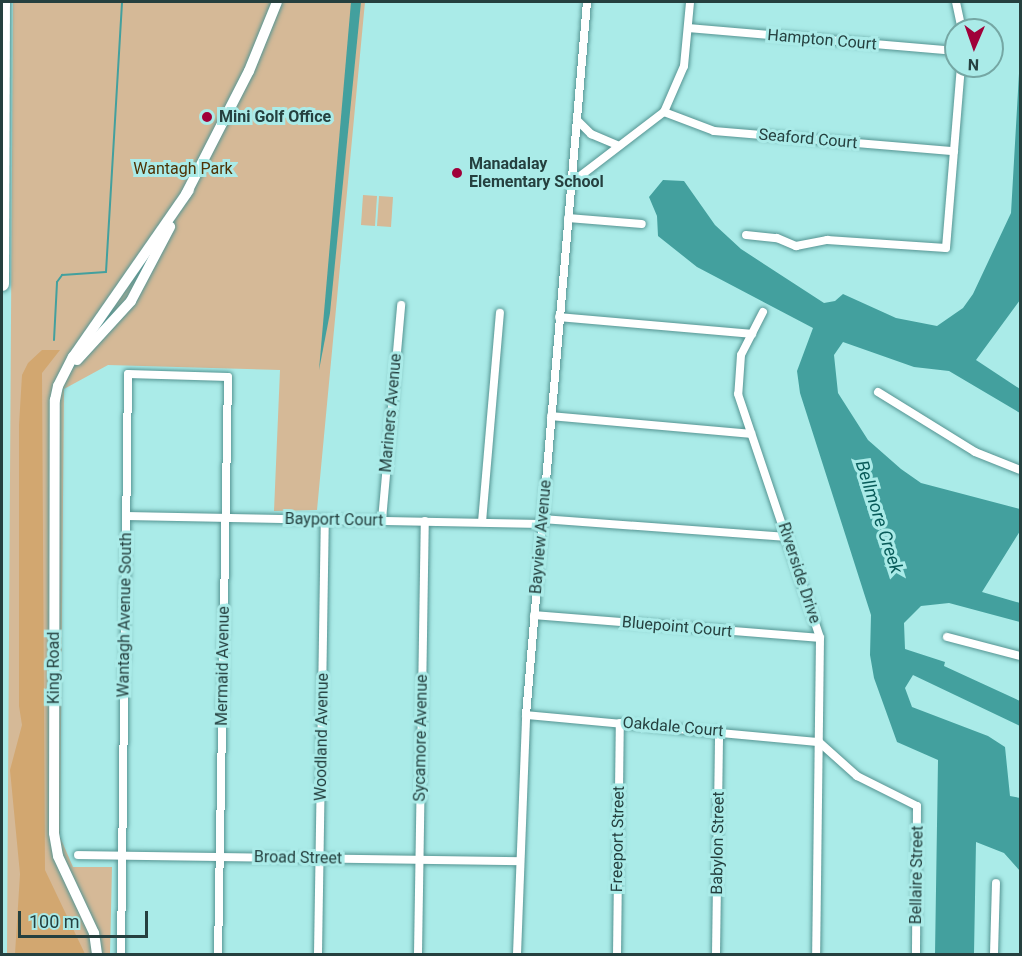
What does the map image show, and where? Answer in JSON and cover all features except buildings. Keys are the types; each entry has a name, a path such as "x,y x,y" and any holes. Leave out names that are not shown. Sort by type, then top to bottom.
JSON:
{"highway":[{"path":"2,284 3,2"}],"street":[{"name":"King Road","path":"97,954 94,933 58,856 54,833 55,410 64,373 131,301 249,72 277,2"},
{"name":"Bayview Avenue","path":"517,954 526,715 587,2"},
{"path":"571,183 617,145 664,112 684,66 690,2"},
{"path":"956,2 959,18"},
{"name":"Hampton Court","path":"688,28 944,50"},
{"path":"746,235 777,238 796,246 826,240 946,248 961,78"},
{"name":"Seaford Court","path":"664,112 714,131 954,151"},
{"path":"577,120 591,134 617,145"},
{"path":"568,218 642,224"},
{"name":"Mariners Avenue","path":"382,520 401,305"},
{"name":"Riverside Drive","path":"763,312 741,355 737,381 740,401 820,638 816,954"},
{"path":"482,522 500,313"},
{"path":"560,317 752,334"},
{"name":"Mermaid Avenue","path":"128,374 228,377 218,954"},
{"name":"Wantagh Avenue South","path":"121,954 128,374"},
{"path":"878,392 975,453 1020,470"},
{"path":"551,417 752,434"},
{"name":"Bayport Court","path":"126,516 542,521 787,537"},
{"name":"Woodland Avenue","path":"318,954 325,519"},
{"name":"Sycamore Avenue","path":"418,954 425,521"},
{"name":"Bluepoint Court","path":"534,615 820,638"},
{"path":"947,637 1020,656"},
{"name":"Oakdale Court","path":"526,715 819,742"},
{"name":"Freeport Street","path":"617,954 620,723"},
{"name":"Babylon Street","path":"716,954 719,731"},
{"name":"Bellaire Street","path":"819,742 857,776 918,806 916,954"},
{"name":"Broad Street","path":"78,855 519,861"},
{"path":"994,954 996,883"}],"green space":[{"name":"Wantagh Park","path":"13,2 365,2 317,510 274,511 280,370 108,365 64,389 60,837 73,867 112,867 110,954 7,954"},
{"path":"363,195 377,196 375,226 361,225"},
{"path":"379,196 393,197 391,227 377,226"}],"shaded area":[{"path":"42,350 60,350 42,373 45,870 85,954 15,954 20,874 10,770 22,725 19,706 19,425 22,375 28,363"}],"water":[{"path":"351,2 361,2 330,313 319,370"},
{"name":"Bellmore Creek","path":"1020,56 1020,300 976,360 1020,389 1020,413 949,371 914,367 843,342 834,355 838,393 868,440 901,469 921,483 1020,509 1020,531 982,592 1020,603 1020,622 949,603 921,606 904,623 905,649 945,662 944,666 1020,701 1020,726 913,675 905,688 912,707 988,736 1005,747 1010,796 1020,798 1020,871 1004,853 976,842 974,954 935,954 938,760 897,742 874,678 870,655 871,615 800,393 797,371 813,328 697,267 658,236 657,216 649,197 663,180 684,181 715,225 741,249 824,303 835,301 843,294 896,318 937,326 963,308 973,294 1011,213"}],"waterway":[{"path":"54,340 57,282 62,275 106,272 122,2"}],"place":[{"name":"Mini Golf Office","path":"207,117"},
{"name":"Manadalay Elementary School","path":"457,173"}]}
